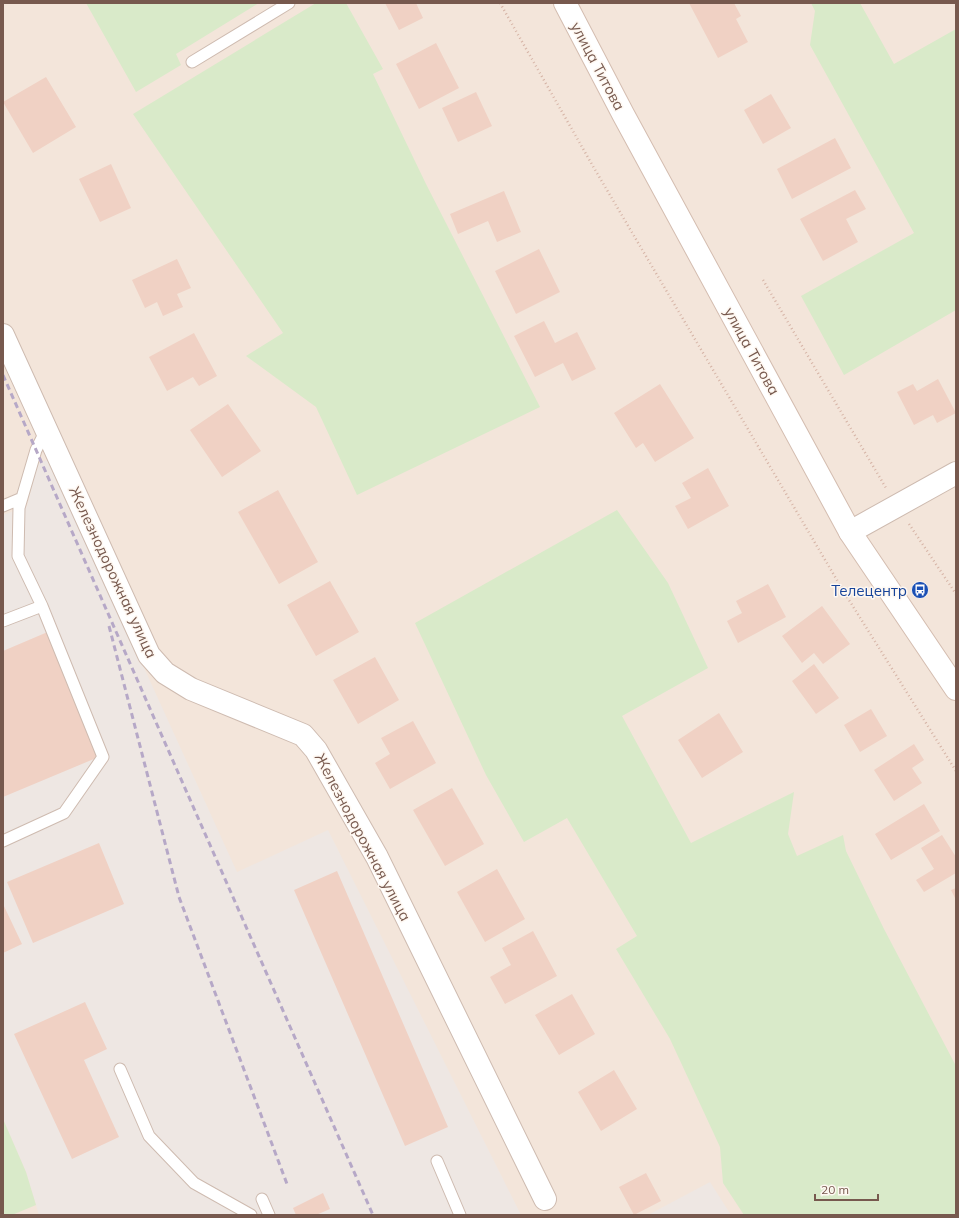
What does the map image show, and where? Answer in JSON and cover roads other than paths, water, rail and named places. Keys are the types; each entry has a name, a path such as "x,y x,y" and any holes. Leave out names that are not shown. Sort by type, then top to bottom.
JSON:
{"street":[{"name":"улица Титова","path":"565,3 623,114 850,532 956,689"},
{"name":"Железнодорожная улица","path":"3,335 149,655 165,673 191,689 303,735 316,750 377,857 545,1199"},
{"path":"850,532 956,472"}],"lane":[{"path":"192,62 289,3"},
{"path":"3,841 64,813 103,757 42,606 18,556 19,508 36,450 46,430"},
{"path":"3,506 22,498"},
{"path":"3,621 42,606"},
{"path":"120,1069 149,1136 194,1183 251,1215"},
{"path":"437,1161 460,1215"},
{"path":"262,1199 270,1215"}],"railway":[{"path":"3,375 373,1215"},
{"path":"109,626 179,897 287,1184"}],"place":[{"name":"Телецентр","path":"920,590"}]}
